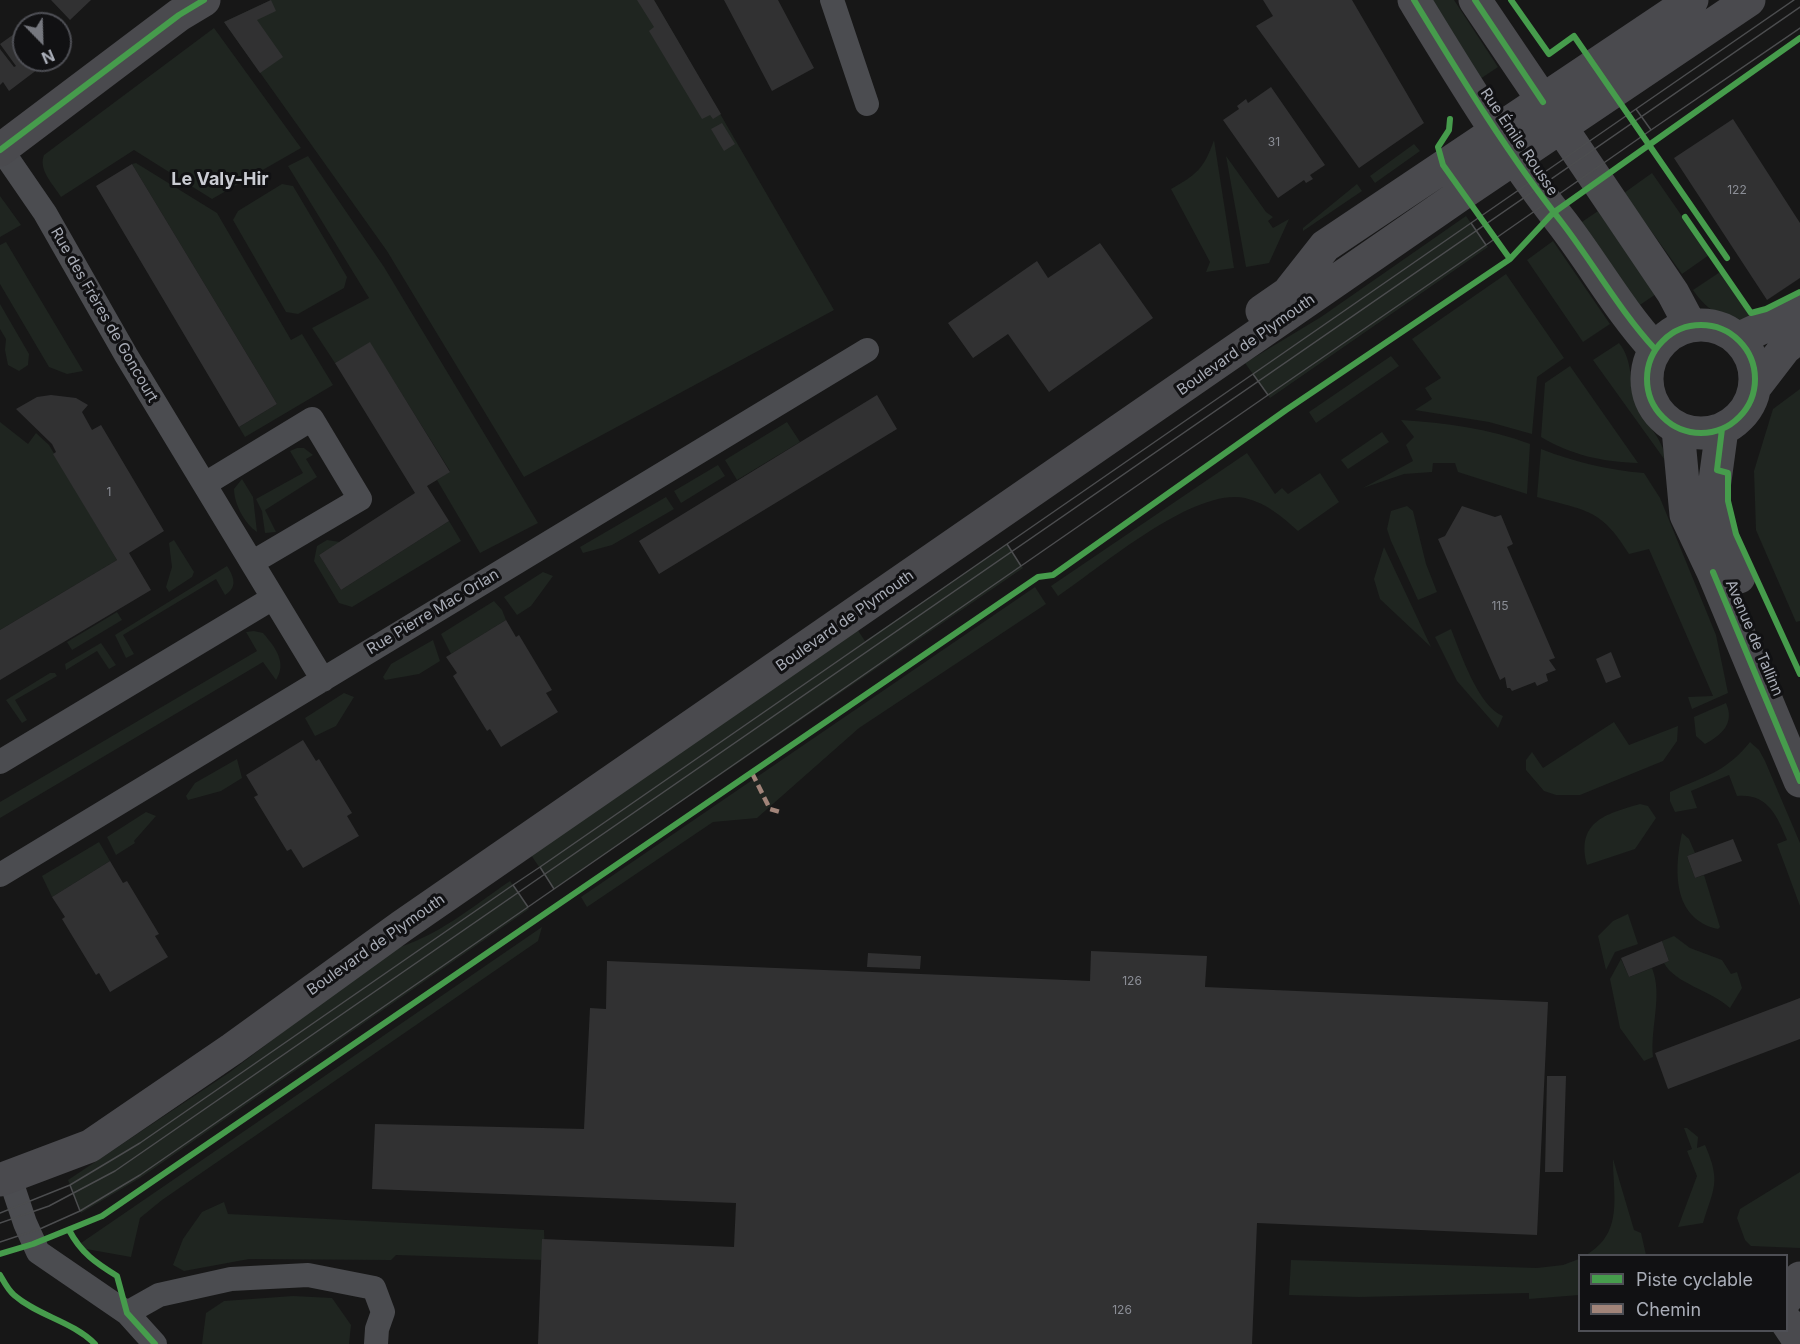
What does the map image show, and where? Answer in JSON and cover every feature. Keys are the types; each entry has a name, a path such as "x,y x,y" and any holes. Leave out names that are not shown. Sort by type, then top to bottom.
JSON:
{"main road":[{"name":"Rue Émile Rousse","path":"1414,0 1515,160 1630,322 1655,349"},
{"path":"1475,0 1673,293 1690,325"},
{"name":"Boulevard de Plymouth","path":"743,692 959,524 1288,293 1325,246 1692,0"},
{"name":"Boulevard de Plymouth","path":"5,1179 90,1146 232,1049 402,926 1463,193 1749,0"},
{"path":"0,149 183,5"},
{"path":"1755,387 1785,348 1785,330 1800,310"},
{"path":"1707,324 1724,329 1738,339 1749,352 1755,369 1755,387 1749,405 1738,419 1722,429 1700,434 1678,429 1663,418 1652,403 1647,376 1655,349 1670,334 1690,325 1707,324"},
{"path":"1738,339 1785,330"},
{"name":"Avenue de Tallinn","path":"1678,429 1686,515 1713,572 1800,781"},
{"name":"Avenue de Tallinn","path":"1722,429 1711,510 1800,722"},
{"path":"1788,1296 1800,1278"},
{"path":"1788,1324 1800,1342"}],"street":[{"path":"831,0 867,104"},
{"name":"Rue des Frères de Goncourt","path":"0,149 45,213 126,355 323,680"},
{"name":"Rue Pierre Mac Orlan","path":"0,874 867,350"},
{"path":"205,484 312,419 360,499 253,562"},
{"path":"0,762 273,598"},
{"path":"5,1179 38,1252 127,1312 155,1344"},
{"path":"127,1312 159,1295 231,1279 308,1275 375,1288 383,1312 377,1329 376,1344"}],"shaded area":[{"path":"271,0 654,0 834,310 524,477 387,251 224,22"},
{"path":"1426,0 1454,0 1498,67 1480,79"},
{"path":"214,28 301,148 212,199 134,150 61,197 45,171 44,155"},
{"path":"1214,140 1234,268 1206,272 1210,262 1171,189 1187,180 1203,165"},
{"path":"1414,144 1420,151 1375,183 1370,176"},
{"path":"308,156 384,267 538,523 480,553 437,480 450,471 370,343 335,363 312,328 369,298 288,166"},
{"path":"1226,156 1266,212 1273,217 1268,221 1273,228 1289,219 1269,263 1246,267"},
{"path":"136,163 217,213 291,340 302,334 333,385 245,437 239,427 277,404 132,164"},
{"path":"1652,173 1709,255 1682,274 1624,193"},
{"path":"282,184 293,186 347,277 344,288 298,314 286,312 233,220 238,211"},
{"path":"1357,184 1362,191 1303,231 1303,228"},
{"path":"0,196 21,225 0,237"},
{"path":"1598,211 1656,294 1634,309 1576,226"},
{"path":"1466,216 1488,247 1270,398 1245,363 1321,317"},
{"path":"1553,241 1610,324 1583,342 1527,260"},
{"path":"6,242 83,371 67,374 49,367 0,284 0,245"},
{"path":"1720,272 1750,316 1744,321 1728,318 1715,312 1703,303 1693,290"},
{"path":"1506,274 1564,358 1537,377 1532,434 1489,422 1415,410 1432,399 1425,388 1441,378 1412,339"},
{"path":"0,304 29,354 28,365 19,371 8,365 5,350 6,339 0,329"},
{"path":"1619,343 1627,356 1639,409 1662,445 1667,463 1593,360"},
{"path":"1391,356 1399,366 1316,423 1309,412"},
{"path":"1570,366 1638,463 1588,456 1564,449 1541,437 1545,383"},
{"path":"1800,389 1800,621 1796,622 1756,530 1754,471 1773,409"},
{"path":"1401,420 1467,427 1530,444 1527,494 1458,472 1455,463 1433,463 1432,472 1404,474 1363,488 1413,461 1406,445 1414,437"},
{"path":"0,422 28,444 36,433 49,445 117,560 0,630"},
{"path":"787,422 800,442 737,480 725,460"},
{"path":"1382,432 1389,442 1348,469 1341,460"},
{"path":"304,448 313,455 306,459 317,477 265,510 276,532 265,533 262,511 256,499 303,473 290,451"},
{"path":"1541,449 1591,465 1644,473 1660,498 1716,635 1728,693 1692,709 1688,697 1713,696 1649,549 1629,554 1601,519 1580,509 1537,497"},
{"path":"1247,453 1275,494 1282,488 1288,494 1320,473 1339,502 1298,531 1267,507 1245,498 1224,498 1200,505 1148,532 1058,596 1051,586"},
{"path":"718,465 725,476 681,503 674,491"},
{"path":"242,479 253,497 257,532 244,519 236,501 234,489"},
{"path":"666,497 674,509 612,545 583,553 580,547"},
{"path":"1407,506 1413,511 1426,564 1437,592 1418,600 1387,529 1391,511"},
{"path":"449,521 461,541 352,607 339,603 314,561 317,546 327,540 340,542 319,555 341,590"},
{"path":"174,540 194,572 192,577 169,592 166,587 172,567 169,543"},
{"path":"1007,544 1023,568 554,889 531,855 857,629 865,641"},
{"path":"1384,547 1431,647 1380,599 1374,579"},
{"path":"227,566 234,582 229,592 225,595 216,579 123,635 134,654 126,658 115,635"},
{"path":"543,572 553,576 531,606 517,615 504,597"},
{"path":"1035,587 1046,604 859,728 757,818 713,822 587,907 581,897"},
{"path":"494,601 502,610 506,620 451,654 441,634"},
{"path":"117,612 122,620 72,650 67,642"},
{"path":"1451,629 1478,691 1494,710 1503,716 1498,728 1457,681 1435,637"},
{"path":"246,632 263,633 278,656 280,668 276,680 263,662 0,818 0,802 257,651"},
{"path":"433,640 440,661 419,674 385,680 383,677 391,664"},
{"path":"101,643 116,665 109,669 97,651 66,670 65,664"},
{"path":"50,673 55,673 57,676 15,700 27,720 22,723 6,700"},
{"path":"344,693 354,697 336,726 315,736 305,718"},
{"path":"1726,703 1729,717 1725,728 1717,737 1705,744 1696,736 1694,717"},
{"path":"1614,722 1629,745 1678,726 1677,741 1663,761 1580,795 1556,795 1544,791 1526,770 1526,760 1532,752 1543,768"},
{"path":"1750,742 1759,750 1765,761 1800,843 1800,906 1777,844 1787,840 1775,814 1763,802 1756,798 1737,796 1729,775 1691,791 1697,808 1675,812 1670,801 1670,792 1722,768"},
{"path":"237,759 242,778 221,791 188,800 186,796 195,783"},
{"path":"1640,804 1648,806 1656,818 1635,849 1587,865 1586,839 1596,822 1605,816"},
{"path":"146,812 156,816 134,841 135,843 116,855 107,837"},
{"path":"1682,833 1689,839 1695,853 1687,856 1695,878 1704,875 1720,927 1718,929 1703,923 1692,915 1684,904 1678,877"},
{"path":"99,842 110,861 52,897 42,876"},
{"path":"510,881 529,909 140,1178 81,1213 68,1180 230,1072 391,950 439,929"},
{"path":"1628,914 1638,944 1615,952 1606,970 1598,936 1613,921"},
{"path":"542,927 538,941 162,1200 140,1218 131,1257 86,1249 81,1243"},
{"path":"1674,936 1690,948 1722,960 1731,974 1737,972 1742,988 1730,1008 1669,970 1664,963 1669,961 1662,941"},
{"path":"1621,959 1629,977 1652,968 1655,978 1653,1057 1644,1061 1620,1028 1610,979"},
{"path":"1684,1128 1698,1137 1697,1148 1705,1145 1713,1168 1714,1184 1703,1223 1678,1227 1697,1176 1687,1151 1692,1149"},
{"path":"1613,1159 1634,1230 1641,1233 1646,1254 1587,1254 1606,1236 1614,1213"},
{"path":"1800,1172 1800,1248 1751,1246 1745,1240 1737,1218 1740,1209"},
{"path":"224,1202 228,1214 544,1230 545,1260 396,1255 391,1260 249,1259 184,1271 173,1265 183,1239 202,1212"},
{"path":"1578,1259 1578,1295 1529,1299 1529,1293 1359,1297 1289,1295 1291,1260 1537,1268 1563,1265"},
{"path":"293,1296 332,1298 351,1325 349,1344 202,1344 206,1313 224,1301"}],"building":[{"path":"51,0 91,0 72,18 72,12 62,12"},
{"path":"271,0 276,11 257,20 283,57 260,73 224,22"},
{"path":"637,0 654,0 721,114 713,119 710,115 702,119 649,31 654,27"},
{"path":"724,0 778,0 814,68 772,91"},
{"path":"1263,0 1352,0 1424,123 1359,168 1256,26 1273,16"},
{"path":"12,36 12,60 0,44"},
{"path":"0,49 12,64 12,72 34,72 9,91 3,82 0,85"},
{"path":"1271,87 1325,165 1310,175 1313,179 1306,183 1304,180 1278,198 1223,120 1239,109 1237,106 1246,99 1248,103"},
{"path":"1733,119 1800,223 1800,278 1767,300 1674,158"},
{"path":"722,123 735,144 724,151 711,129"},
{"path":"132,164 277,404 239,427 96,186"},
{"path":"1100,243 1153,318 1049,392 1008,334 973,358 948,323 1037,261 1048,278"},
{"path":"370,342 450,472 427,486 449,521 341,590 319,555 415,493 335,363"},
{"path":"51,395 76,398 88,405 82,412 92,430 101,425 164,531 129,553 151,590 0,680 0,630 117,560 53,454 56,452 52,444 16,409 37,397"},
{"path":"877,395 897,429 659,574 639,541"},
{"path":"1462,506 1495,517 1501,515 1513,544 1507,547 1555,658 1549,660 1556,670 1546,674 1548,681 1537,686 1535,682 1512,691 1507,688 1505,677 1500,680 1438,539 1445,536"},
{"path":"506,620 516,637 519,635 552,690 546,693 558,712 501,747 490,729 487,731 453,676 457,673 446,657"},
{"path":"1611,652 1621,677 1606,683 1596,659"},
{"path":"303,740 316,761 319,759 352,813 347,816 359,836 303,868 291,849 287,851 254,797 258,795 246,775"},
{"path":"1733,839 1742,861 1695,878 1687,856"},
{"path":"110,861 123,883 127,881 159,934 155,936 168,957 110,992 99,973 96,975 62,919 65,917 52,897"},
{"path":"1662,941 1669,961 1629,977 1621,958"},
{"path":"1091,951 1207,956 1205,987 1548,1002 1537,1235 1257,1223 1252,1344 538,1344 542,1239 734,1247 736,1203 372,1189 375,1124 584,1129 590,1008 606,1009 607,961 1090,981"},
{"path":"868,953 921,956 920,969 867,967"},
{"path":"1800,998 1800,1039 1668,1089 1655,1053"},
{"path":"1547,1076 1566,1076 1563,1172 1545,1172"}],"tram line":[{"path":"1794,0 1636,109 1651,130 1800,28"},
{"path":"0,1223 49,1206 115,1171 1800,7"},
{"path":"1636,109 1651,130 1486,245 1471,223 1636,109"},
{"path":"1471,223 1486,245 1268,395 1253,374 1471,223"},
{"path":"1253,374 1268,395 1021,566 1007,544 1253,374"},
{"path":"1007,544 1021,566 554,889 540,867 1007,544"},
{"path":"540,867 554,889 528,907 513,885 540,867"},
{"path":"513,885 528,907 140,1175 80,1211 70,1185 140,1143 513,885"},
{"path":"0,1213 70,1185 80,1211 42,1228 0,1242"}],"marked path":[{"path":"752,773 770,809 780,812"}],"cycle path":[{"path":"0,150 179,15 204,0"},
{"path":"1414,0 1467,86 1523,170 1630,319 1655,349"},
{"path":"1475,0 1543,102"},
{"path":"1511,0 1549,54 1574,36 1727,258"},
{"path":"0,1254 33,1244 102,1216 1038,577 1053,575 1286,410 1510,259 1553,213 1800,38"},
{"path":"1450,119 1449,130 1438,147 1443,165 1510,259"},
{"path":"1685,217 1751,313 1766,309 1800,292"},
{"path":"1701,325 1722,329 1739,341 1751,358 1755,379 1751,400 1739,417 1722,429 1701,433 1680,429 1663,417 1651,400 1647,379 1651,358 1663,341 1680,329 1701,325"},
{"path":"1722,429 1717,470 1728,473 1728,501 1736,534 1800,674"},
{"path":"1713,572 1800,781"},
{"path":"69,1230 90,1257 117,1276 127,1313 155,1344"},
{"path":"0,1275 10,1291 23,1302 76,1330 95,1344"}],"district":[{"name":"Le Valy-Hir","path":"220,180"}]}
